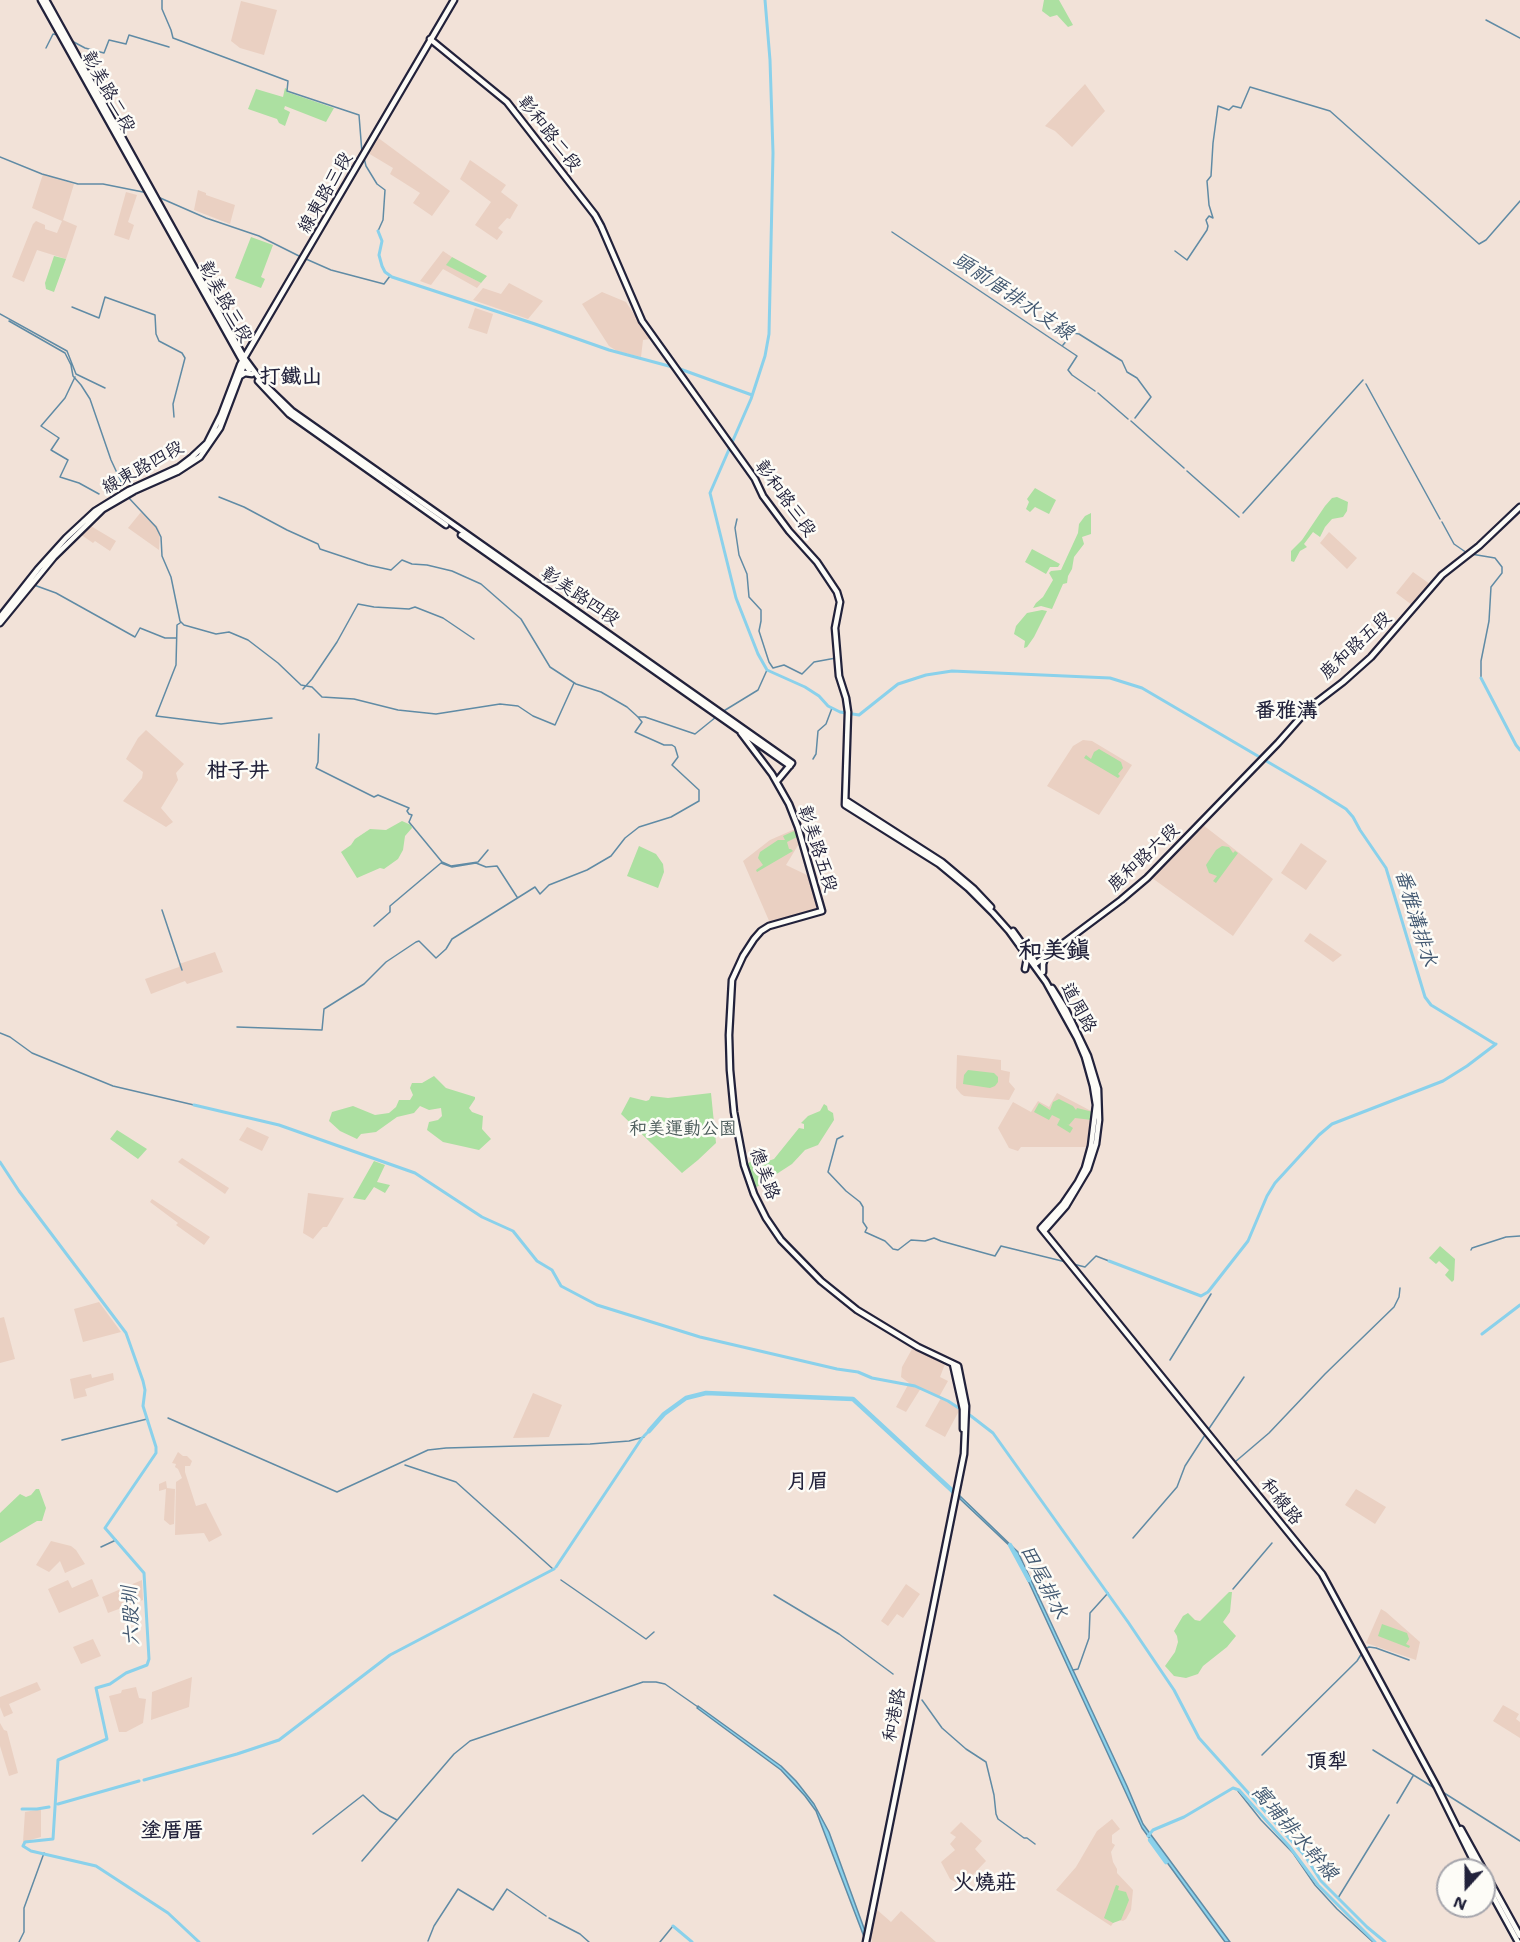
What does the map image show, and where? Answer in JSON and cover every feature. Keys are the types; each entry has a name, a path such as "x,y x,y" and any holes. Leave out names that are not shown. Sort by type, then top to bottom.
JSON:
{"main road":[{"name":"彰美路二段","path":"44,0 153,197"},
{"name":"線東路三段","path":"244,362 454,0"},
{"name":"彰和路二段","path":"430,39 507,102 595,215 618,269"},
{"name":"彰美路三段","path":"153,197 244,362 266,392 290,414 404,493"},
{"name":"彰和路三段","path":"618,269 642,321 789,531 817,562 837,592 840,602 836,628 839,676 848,712 846,803"},
{"name":"彰美路三段","path":"244,362 292,411 404,493"},
{"name":"線東路四段","path":"15,599 67,543 103,509 134,491 177,472 200,457 220,428 244,362"},
{"name":"線東路四段","path":"15,599 66,538 95,511 129,489 179,467 199,452 215,429 244,362"},
{"path":"240,376 245,373 252,374"},
{"name":"彰美路四段","path":"404,493 687,690 738,730"},
{"name":"鹿和路五段","path":"1262,759 1309,708 1371,657 1442,575 1469,554 1520,507"},
{"path":"0,617 15,599"},
{"path":"0,623 15,599"},
{"path":"738,730 791,765 777,781"},
{"name":"彰美路五段","path":"738,730 777,781 789,804 798,827 822,911"},
{"name":"鹿和路六段","path":"1035,964 1136,888 1262,759"},
{"name":"道周路","path":"846,803 910,844 955,877 997,917 1035,964 1077,1038 1093,1086 1096,1105 1092,1146 1078,1182 1043,1230"},
{"name":"德美路","path":"822,911 769,926 761,931 743,956 732,980 730,1070 733,1108 744,1165 754,1194 773,1228 810,1271 834,1293 876,1323 955,1365"},
{"path":"1025,969 1027,953 1046,955 1043,972"},
{"name":"道周路","path":"1035,964 1043,972 1082,1041 1100,1101 1098,1134 1088,1169 1066,1206 1043,1230"},
{"name":"和線路","path":"1043,1230 1322,1574 1473,1858"},
{"name":"和港路","path":"866,1939 962,1450 964,1411 961,1386 955,1365"},
{"name":"和線路","path":"1455,1822 1483,1867 1520,1936"},
{"path":"1496,1903 1518,1942"}],"shaded area":[{"path":"241,1 277,10 264,55 240,48 231,41"},
{"path":"1085,84 1105,111 1072,147 1055,131 1045,126"},
{"path":"377,137 450,191 432,216 413,203 420,193 390,174 393,168 368,153"},
{"path":"470,160 506,185 501,192 518,205 510,219 507,218 498,228 503,232 497,240 475,225 491,202 460,179"},
{"path":"43,174 74,184 63,220 77,226 66,259 37,250 24,282 12,277 33,224 36,221 45,225 45,229 57,233 62,221 32,208"},
{"path":"198,190 235,205 230,224 194,210"},
{"path":"126,192 137,195 128,222 134,225 129,240 114,235"},
{"path":"443,251 452,257 447,265 481,283 477,288 443,269 431,285 420,281"},
{"path":"509,283 543,301 528,319 473,300 483,288 501,294"},
{"path":"602,292 626,302 650,339 643,340 641,357 617,351 609,346 582,304"},
{"path":"475,308 493,314 487,334 468,328"},
{"path":"141,512 157,526 160,532 159,550 128,528"},
{"path":"89,525 116,541 110,551 80,534"},
{"path":"1329,532 1357,558 1347,569 1320,543"},
{"path":"1413,572 1430,584 1412,605 1396,593"},
{"path":"146,730 184,764 176,773 178,780 161,808 173,822 166,827 123,801 142,778 143,772 126,759 138,738"},
{"path":"1083,740 1092,741 1132,765 1099,815 1047,786 1073,746"},
{"path":"1203,825 1273,879 1233,936 1152,878"},
{"path":"795,829 800,842 786,865 809,876 817,909 770,923 743,861 770,840"},
{"path":"1301,843 1327,861 1306,890 1281,873"},
{"path":"1310,933 1342,955 1333,962 1304,941"},
{"path":"215,952 223,972 187,984 185,981 151,994 145,979"},
{"path":"957,1055 1001,1060 1001,1070 1010,1072 1009,1082 1015,1089 1009,1100 961,1094 956,1088"},
{"path":"1057,1093 1093,1112 1089,1147 1021,1147 1018,1151 1009,1148 998,1128 1013,1102 1031,1112 1038,1101 1049,1107"},
{"path":"247,1127 269,1137 262,1151 239,1140"},
{"path":"182,1158 229,1188 225,1194 178,1162"},
{"path":"308,1193 344,1198 327,1227 323,1227 313,1239 303,1233"},
{"path":"152,1199 210,1237 204,1245 150,1202"},
{"path":"99,1302 121,1332 83,1342 74,1309"},
{"path":"4,1317 15,1359 0,1363 0,1318"},
{"path":"912,1349 945,1364 940,1377 948,1381 939,1397 921,1388 906,1412 896,1407 909,1383 901,1377 902,1367"},
{"path":"113,1373 114,1380 85,1389 87,1396 74,1399 70,1379 91,1374 92,1378"},
{"path":"533,1393 562,1405 549,1437 513,1438"},
{"path":"941,1398 960,1409 945,1437 925,1426"},
{"path":"178,1452 192,1461 190,1466 185,1466 185,1472 196,1506 206,1503 222,1535 209,1542 204,1533 175,1535 176,1482 182,1478 175,1467 176,1464 172,1463"},
{"path":"166,1481 167,1488 175,1489 174,1524 170,1525 164,1520 166,1489 159,1491 159,1484"},
{"path":"1356,1489 1386,1507 1375,1524 1345,1505"},
{"path":"51,1541 71,1546 85,1564 65,1573 60,1561 49,1572 36,1565"},
{"path":"92,1579 99,1596 59,1613 48,1589 68,1580 72,1588"},
{"path":"142,1580 143,1600 108,1613 102,1597"},
{"path":"906,1584 920,1594 903,1618 897,1614 888,1626 881,1621"},
{"path":"1381,1609 1420,1642 1416,1660 1366,1643"},
{"path":"93,1639 101,1656 81,1664 73,1647"},
{"path":"192,1677 189,1707 151,1720 152,1692"},
{"path":"37,1682 41,1690 9,1704 13,1713 4,1717 0,1707 0,1697"},
{"path":"136,1687 139,1698 146,1699 143,1723 126,1732 119,1732 109,1696"},
{"path":"1503,1705 1519,1714 1516,1719 1520,1722 1520,1738 1493,1721"},
{"path":"0,1723 7,1731 18,1773 9,1776 0,1746"},
{"path":"41,1809 41,1837 23,1842 25,1812"},
{"path":"1112,1819 1120,1829 1112,1835 1112,1843 1115,1845 1111,1852 1113,1862 1117,1873 1133,1890 1131,1910 1126,1919 1123,1921 1116,1919 1111,1926 1056,1890 1076,1867 1097,1831"},
{"path":"961,1822 982,1841 975,1849 986,1861 962,1886 950,1879 941,1862 955,1850 950,1844 956,1837 950,1833"},
{"path":"875,1908 891,1922 901,1911 936,1942 872,1942 870,1934"}],"green space":[{"path":"1044,0 1059,0 1073,25 1068,27 1057,15 1050,17 1042,11"},
{"path":"285,88 287,92 334,108 326,122 285,106 284,109 290,112 285,126 277,119 248,109 256,89 283,97"},
{"path":"251,237 273,245 261,277 265,279 261,288 235,278"},
{"path":"54,256 66,259 54,292 46,289 45,283"},
{"path":"452,257 487,276 481,283 446,265"},
{"path":"1035,488 1056,500 1049,514 1035,507 1030,512 1026,509 1029,502 1027,499"},
{"path":"1337,497 1348,502 1347,511 1343,517 1332,519 1320,537 1313,532 1304,544 1307,547 1300,551 1294,562 1291,561 1291,551 1302,540 1325,506 1332,498"},
{"path":"1091,513 1091,534 1082,537 1084,544 1074,557 1067,583 1063,584 1052,609 1041,606 1033,608 1053,580 1049,573 1061,570 1078,533 1079,524 1085,516"},
{"path":"1032,549 1060,564 1058,567 1050,567 1046,574 1025,562"},
{"path":"1047,611 1034,637 1024,648 1025,641 1014,634 1016,626 1027,613"},
{"path":"1099,749 1121,762 1123,768 1118,778 1084,758 1086,755 1091,759 1094,752"},
{"path":"402,821 411,825 412,828 405,836 403,850 398,859 384,869 380,868 357,878 341,852 370,829 386,830"},
{"path":"794,831 797,837 787,842 789,849 793,851 757,872 756,870 763,865 758,858 760,852 778,840 785,840 783,836"},
{"path":"639,846 656,854 663,864 664,872 658,888 627,876"},
{"path":"1222,846 1229,847 1233,853 1235,851 1238,853 1216,883 1213,881 1217,876 1209,873 1206,865 1216,850"},
{"path":"968,1070 994,1073 998,1077 998,1082 990,1088 963,1084 964,1075"},
{"path":"434,1076 446,1088 475,1097 469,1108 472,1112 483,1116 482,1129 491,1139 479,1150 443,1142 427,1130 429,1122 438,1120 442,1116 441,1108 429,1110 420,1106 414,1113 397,1117 376,1132 361,1134 357,1139 340,1131 329,1121 332,1112 353,1106 375,1115 389,1113 396,1107 399,1100 410,1100 413,1095 410,1088 412,1083 422,1083"},
{"name":"和美運動公園","path":"711,1093 716,1143 682,1173 621,1114 630,1097 646,1101 651,1096 668,1098"},
{"path":"1059,1099 1076,1110 1077,1108 1093,1112 1092,1120 1075,1118 1069,1125 1067,1124 1073,1128 1070,1133 1057,1125 1060,1119 1052,1115 1049,1120 1034,1112 1039,1103 1050,1110 1053,1102"},
{"path":"824,1104 833,1113 834,1120 818,1145 805,1150 792,1164 755,1188 746,1164 754,1160 756,1165 774,1159 799,1128 804,1129 804,1124 801,1123 808,1116 820,1111"},
{"path":"117,1130 147,1149 138,1159 110,1139"},
{"path":"374,1161 385,1165 377,1182 390,1185 385,1193 374,1187 365,1200 353,1198"},
{"path":"1440,1246 1455,1259 1452,1282 1445,1275 1449,1270 1439,1261 1436,1264 1429,1258"},
{"path":"39,1489 46,1508 42,1521 37,1521 0,1543 0,1513 20,1494 26,1497"},
{"path":"1229,1592 1232,1592 1230,1612 1223,1622 1236,1636 1227,1647 1203,1666 1198,1674 1186,1678 1174,1676 1165,1666 1175,1652 1178,1642 1174,1631 1183,1616 1188,1613 1195,1620 1200,1621"},
{"path":"1382,1624 1407,1633 1409,1639 1406,1644 1410,1646 1409,1648 1378,1636"},
{"path":"1116,1885 1119,1886 1118,1890 1126,1892 1129,1900 1121,1920 1113,1923 1104,1918"}],"water":[{"path":"960,1496 1018,1552 1143,1824 1230,1942 1225,1942 1142,1828 1014,1550 960,1499"},
{"path":"698,1706 781,1766 814,1804 829,1832 869,1942 866,1942 816,1811 781,1770 697,1708"}],"waterway":[{"path":"162,0 162,9 173,38 288,81 287,91 359,115 362,153"},
{"name":"番雅溝排水","path":"765,0 770,60 773,153 769,334 765,356 751,399 710,493 736,598 758,654 767,670 805,687 819,696 828,706 840,712 859,715 898,684 926,675 952,671 1110,678 1142,688 1346,809 1386,868 1425,997 1431,1005 1495,1044"},
{"path":"1486,20 1520,38"},
{"path":"46,48 53,34 58,35"},
{"path":"70,40 85,48 104,53 109,40 126,44 129,35 169,47"},
{"path":"1175,251 1187,260 1207,230 1206,220 1209,216 1213,218 1209,205 1207,181 1211,176 1218,106 1229,110 1233,106 1241,108 1250,87 1330,111 1479,244 1486,240 1520,201"},
{"path":"0,157 42,174 78,184 103,184 143,192"},
{"path":"364,158 377,184 385,190 383,220 378,231"},
{"path":"158,197 206,218 259,236 301,257"},
{"path":"378,231 382,241 379,255 382,266 385,272 392,277 609,350 680,369 752,395"},
{"name":"頭前厝排水支線","path":"892,232 1077,356 1068,370 1095,391"},
{"path":"306,259 331,270 384,284 390,276"},
{"path":"72,307 99,318 105,297 155,315 156,334 159,341 182,353 185,358 173,404 174,417"},
{"path":"0,314 67,351 76,374 105,388"},
{"path":"9,321 65,353 73,376 90,399 111,460 125,490"},
{"path":"1063,345 1073,333 1079,334 1122,361 1127,372 1137,378 1151,397 1135,418"},
{"path":"75,377 65,398 41,426 59,438 51,450 68,460 60,477 79,483 99,494"},
{"name":"頭前厝排水支線","path":"1243,513 1363,380"},
{"name":"頭前厝排水支線","path":"1366,384 1440,519"},
{"name":"頭前厝排水支線","path":"1098,393 1128,419"},
{"name":"頭前厝排水支線","path":"1131,421 1184,468"},
{"name":"頭前厝排水支線","path":"1187,471 1239,517"},
{"path":"128,497 156,527 161,537 162,556 171,577 180,621 184,625 216,634 229,632 248,640 278,663 301,685 312,687 322,697 354,699 398,710 436,714 500,704 518,706 533,716 555,725 574,683"},
{"path":"219,497 318,544 320,549 368,565 391,570 402,560 452,571 481,584 521,619 550,667 576,684 601,692 627,707 638,717 645,717 695,734 716,717"},
{"path":"737,519 735,528 739,555 747,574 749,597 761,610 759,631 773,668 784,665 802,674 814,662 836,658"},
{"name":"頭前厝排水支線","path":"1442,522 1454,544 1467,553"},
{"name":"頭前厝排水支線","path":"1471,554 1495,558 1502,567 1502,573 1491,587 1489,621 1481,661 1481,678"},
{"path":"34,585 56,593 135,637 140,628 165,638 176,638"},
{"path":"303,689 337,642 358,604 409,609 415,607 443,618 474,639"},
{"path":"180,623 177,625 176,665 156,716 221,724 272,718"},
{"path":"722,712 758,690 767,670"},
{"path":"1481,678 1520,750"},
{"path":"813,759 816,754 818,731 826,724 832,708"},
{"path":"237,1027 322,1030 324,1009 364,984 386,962 416,942 419,941 436,958 446,949 452,939 535,887 540,894 549,885 587,870 611,856 625,838 639,827 671,817 699,801 699,790 672,765 678,757 675,747 664,745 635,732 642,722 638,717"},
{"path":"319,734 316,768 374,797 378,795 409,808 407,811 412,815 409,822 442,862 451,866 478,862 488,850"},
{"path":"374,926 390,912 390,906 441,863 452,867 476,863 486,867 497,866 517,897"},
{"path":"162,910 182,970"},
{"path":"0,1033 10,1037 32,1053 113,1086 194,1105"},
{"path":"1109,1261 1201,1296 1208,1292 1248,1241 1275,1183 1319,1135 1332,1124 1443,1081 1496,1044"},
{"path":"194,1105 279,1125 415,1173 482,1217 513,1231 537,1261 552,1270 561,1286 597,1305 700,1337 915,1386 948,1401 971,1416 993,1433 1128,1622 1174,1690 1199,1738 1305,1856 1321,1881 1385,1942"},
{"path":"843,1136 837,1139 828,1172 860,1202 863,1207 863,1222 867,1228 865,1232 885,1241 893,1249 898,1250 911,1240 925,1241 934,1238 995,1256 1001,1246 1066,1262"},
{"name":"六股圳","path":"0,1162 19,1191 126,1333 143,1381 145,1390 143,1406 156,1447 156,1453 105,1528 144,1573 149,1659 147,1665 126,1673 110,1684 96,1688 107,1739 58,1760 53,1839 25,1842 23,1846 31,1851 96,1866 168,1913 199,1942"},
{"path":"1471,1250 1506,1237 1520,1236"},
{"path":"1073,1264 1085,1267 1096,1256 1109,1261"},
{"path":"1235,1462 1269,1433 1394,1307 1400,1288"},
{"path":"1170,1360 1211,1294"},
{"path":"1482,1334 1520,1305"},
{"path":"1208,1430 1244,1377"},
{"name":"田尾排水","path":"649,1431 664,1414 686,1398 706,1393 853,1399 958,1496"},
{"path":"168,1418 337,1492 428,1450 590,1444 629,1441 644,1437"},
{"path":"62,1440 147,1419"},
{"name":"田尾排水","path":"644,1436 649,1431"},
{"path":"1133,1538 1177,1487 1185,1466 1205,1435"},
{"path":"556,1567 642,1438"},
{"path":"405,1465 456,1482 553,1569"},
{"path":"101,1547 116,1540"},
{"path":"1233,1589 1272,1543"},
{"name":"田尾排水","path":"1010,1545 1029,1580"},
{"path":"144,1780 279,1740 390,1655 554,1569"},
{"path":"561,1580 646,1639 654,1632"},
{"path":"1073,1670 1078,1669 1089,1638 1090,1613 1108,1593"},
{"path":"774,1595 839,1634 893,1674"},
{"path":"1365,1649 1376,1648 1409,1660"},
{"path":"1262,1755 1357,1661 1362,1653"},
{"path":"362,1861 454,1754 470,1741 643,1682 665,1684 698,1707"},
{"path":"922,1700 942,1728 966,1749 986,1762 998,1819 1035,1844"},
{"path":"1373,1750 1436,1789"},
{"path":"1397,1803 1413,1776"},
{"path":"58,1804 139,1781"},
{"name":"寓埔排水幹線","path":"1148,1836 1153,1830 1184,1817 1233,1788 1239,1790 1289,1846 1318,1885 1375,1942"},
{"name":"寓埔排水幹線","path":"1238,1791 1261,1820 1293,1853 1315,1885 1373,1942"},
{"path":"1441,1791 1520,1841"},
{"path":"313,1834 363,1795 380,1811 397,1820"},
{"path":"22,1809 49,1807"},
{"path":"1338,1898 1389,1815"},
{"name":"田尾排水","path":"1150,1840 1166,1862"},
{"path":"19,1942 24,1932 24,1908 44,1853"},
{"path":"428,1941 434,1926 458,1889 493,1910 507,1889 546,1916"},
{"path":"549,1918 580,1934 589,1942"},
{"path":"660,1942 673,1926"},
{"path":"673,1926 692,1942"}],"district":[{"name":"打鐵山","path":"291,378"},
{"name":"番雅溝","path":"1286,712"},
{"name":"柑子井","path":"238,772"},
{"name":"和美鎮","path":"1054,952"},
{"name":"月眉","path":"808,1483"},
{"name":"頂犁","path":"1327,1763"},
{"name":"塗厝厝","path":"172,1832"},
{"name":"火燒莊","path":"985,1884"}]}
